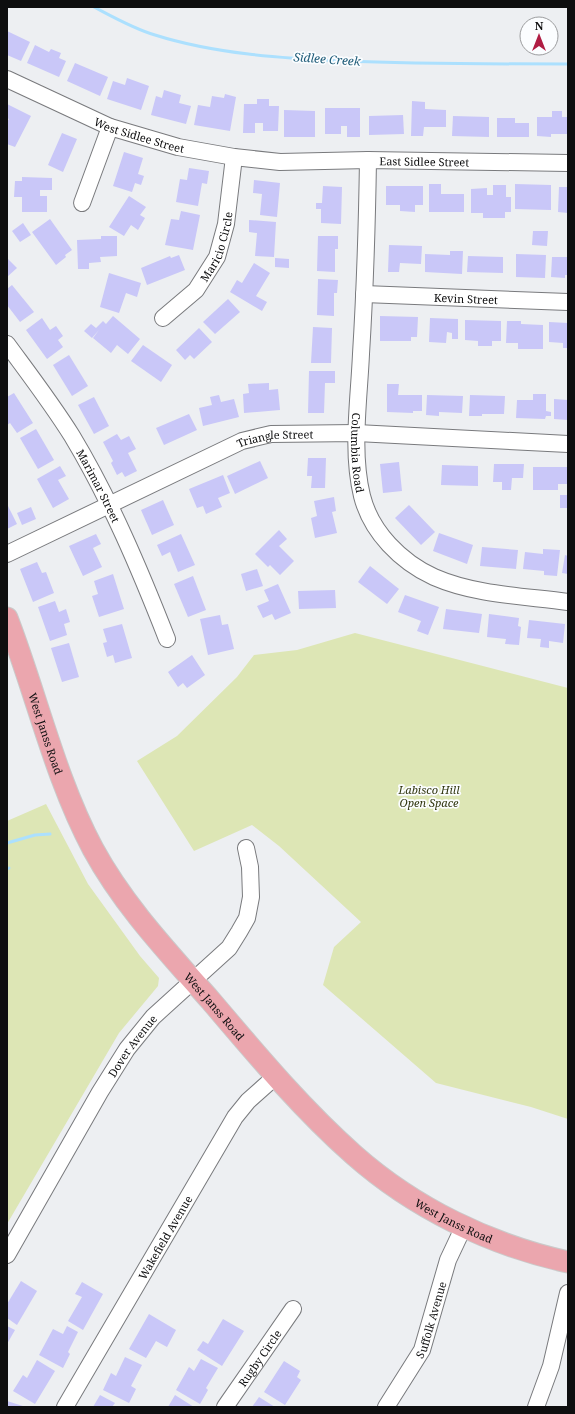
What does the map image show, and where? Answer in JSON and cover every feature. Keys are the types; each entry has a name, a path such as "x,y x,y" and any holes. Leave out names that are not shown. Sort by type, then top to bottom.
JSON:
{"main road":[{"name":"West Janss Road","path":"7,618 66,788 93,848 125,900 144,925 276,1076 328,1131 356,1156 423,1205 464,1226 522,1250 568,1262"}],"street":[{"name":"West Sidlee Street","path":"7,79 110,127 178,147 234,157 280,162"},
{"path":"82,203 110,127"},
{"name":"Maricio Circle","path":"162,318 196,290 217,258 226,224 234,157"},
{"name":"East Sidlee Street","path":"280,162 368,160 568,163"},
{"name":"Columbia Road","path":"368,160 364,294 357,433 358,469 362,496 376,530 402,557 434,577 464,586 568,602"},
{"name":"Kevin Street","path":"364,294 568,302"},
{"name":"Marimar Street","path":"7,344 71,436 101,488 147,587 167,639"},
{"name":"Triangle Street","path":"7,554 242,441 271,434 357,433 568,444"},
{"name":"Dover Avenue","path":"7,1255 127,1049 153,1017 229,948 247,918 251,897 250,867 246,848"},
{"name":"Wakefield Avenue","path":"65,1407 235,1117 248,1101 276,1076"},
{"name":"Suffolk Avenue","path":"386,1407 422,1350 448,1260 464,1226"},
{"path":"536,1407 552,1366 568,1293"},
{"name":"Rugby Circle","path":"225,1407 293,1309"}],"green space":[{"name":"Labisco Hill Open Space","path":"355,633 568,688 568,1119 531,1107 436,1083 323,985 334,947 361,922 279,846 252,825 194,851 137,761 177,736 237,677 254,655 297,650"},
{"path":"46,804 88,884 140,956 159,978 158,986 119,1033 7,1224 7,821"}],"building":[{"path":"7,31 30,42 21,61 7,55"},
{"path":"35,45 49,52 51,49 61,53 59,58 66,61 59,77 27,63"},
{"path":"75,63 108,77 100,96 67,81"},
{"path":"127,78 149,86 141,110 107,99 113,81 125,85"},
{"path":"164,90 181,95 179,103 191,106 186,124 151,115 156,96 162,98"},
{"path":"225,94 236,97 230,131 194,125 198,105 210,107 212,96 224,98"},
{"path":"257,99 269,99 269,106 279,106 278,131 263,131 263,123 255,123 255,133 243,133 244,104 257,104"},
{"path":"412,101 425,102 425,109 446,110 446,127 424,127 423,136 411,136"},
{"path":"7,104 31,116 15,147 7,144 7,122 9,119 7,118"},
{"path":"325,108 360,108 360,137 347,137 347,126 341,126 341,134 325,134"},
{"path":"284,110 315,111 315,137 284,137"},
{"path":"552,111 562,111 562,117 568,117 568,134 551,134 551,137 537,136 537,117 552,117"},
{"path":"403,115 404,134 369,135 369,116"},
{"path":"453,116 489,117 489,137 452,136"},
{"path":"497,118 515,118 515,123 529,123 529,137 497,137"},
{"path":"62,133 77,139 63,172 48,165"},
{"path":"124,152 143,158 138,174 144,176 141,185 135,183 132,192 113,186"},
{"path":"189,168 209,171 207,184 202,183 198,206 176,202 180,179 187,180"},
{"path":"22,177 52,178 52,190 40,190 40,196 47,196 47,212 22,212 22,197 14,197 15,181 22,181"},
{"path":"254,180 280,183 277,217 260,215 262,194 253,193"},
{"path":"429,184 441,184 441,194 464,194 464,212 429,212"},
{"path":"515,184 551,185 551,210 515,209"},
{"path":"493,185 506,185 506,197 511,197 511,212 505,212 505,218 483,218 483,213 471,213 471,189 487,188 487,195 493,195"},
{"path":"323,186 342,187 341,224 321,223 321,209 316,209 316,203 322,203"},
{"path":"386,186 423,186 423,205 415,205 415,212 400,211 400,205 386,205"},
{"path":"559,187 568,187 568,213 558,212"},
{"path":"129,196 146,207 140,215 145,218 138,230 131,225 124,236 109,227"},
{"path":"181,211 200,215 193,250 165,245 171,219 179,220"},
{"path":"50,219 72,250 56,265 32,232"},
{"path":"249,220 276,222 274,257 255,256 257,233 249,232"},
{"path":"23,223 31,235 20,242 12,231"},
{"path":"533,231 548,231 547,246 532,245"},
{"path":"101,236 117,236 117,256 100,257 101,262 89,263 89,269 78,269 77,240 101,239"},
{"path":"318,236 338,236 338,249 335,249 335,272 317,271"},
{"path":"389,245 422,246 421,264 400,263 399,272 388,272"},
{"path":"450,251 463,251 462,274 425,272 425,254 450,255"},
{"path":"516,254 546,255 545,278 516,277"},
{"path":"179,255 185,270 147,285 141,268 170,256 171,258"},
{"path":"468,256 503,257 503,273 467,272"},
{"path":"552,257 568,257 568,275 565,275 565,278 551,277"},
{"path":"275,258 289,259 289,268 275,267"},
{"path":"8,259 17,268 7,277 7,260"},
{"path":"254,263 270,273 256,296 267,302 262,311 230,292 237,280 242,283"},
{"path":"109,273 141,283 137,297 126,293 119,313 100,307"},
{"path":"318,279 338,280 337,293 334,293 334,316 317,315"},
{"path":"12,285 34,312 20,322 7,305 7,289"},
{"path":"228,299 240,312 215,334 203,322"},
{"path":"113,316 140,339 128,354 117,345 111,353 93,338 99,330 92,338 84,331 91,324 96,328 103,321 106,324"},
{"path":"380,316 418,317 417,337 411,337 411,341 380,341"},
{"path":"42,318 50,330 56,326 63,336 58,340 63,347 47,359 26,330"},
{"path":"430,318 458,319 458,339 452,339 452,333 447,332 446,343 429,342"},
{"path":"465,320 501,321 501,341 492,341 492,346 478,346 478,341 465,340"},
{"path":"507,321 521,321 521,324 543,325 543,349 518,349 518,343 506,343"},
{"path":"549,322 568,323 568,348 563,348 563,343 549,342"},
{"path":"313,327 332,328 331,363 311,363"},
{"path":"199,328 212,342 194,359 190,355 185,360 176,350"},
{"path":"143,345 172,365 161,382 131,361"},
{"path":"69,355 88,386 72,396 53,365"},
{"path":"309,371 335,371 335,383 325,383 324,413 308,413"},
{"path":"269,383 269,390 278,389 280,410 244,413 243,394 249,393 248,384"},
{"path":"387,384 399,384 398,395 422,395 422,411 413,411 413,413 387,412"},
{"path":"14,393 33,423 17,433 10,423 7,425 7,397"},
{"path":"533,394 546,394 546,411 551,412 551,416 546,416 545,419 516,418 517,400 533,400"},
{"path":"219,395 221,402 234,399 239,417 203,426 199,408 212,405 210,397"},
{"path":"427,395 463,396 462,413 439,412 439,416 426,415"},
{"path":"470,395 505,396 504,414 482,414 482,416 469,416"},
{"path":"94,397 109,426 94,434 78,405"},
{"path":"554,399 568,400 568,420 554,419"},
{"path":"189,414 197,430 164,445 156,428"},
{"path":"36,429 54,460 38,469 20,438"},
{"path":"117,434 121,440 129,436 136,449 128,453 137,471 125,477 122,472 117,475 111,463 113,461 103,442"},
{"path":"308,458 326,458 325,488 311,488 312,476 307,476"},
{"path":"260,461 268,478 235,494 227,476"},
{"path":"399,462 402,491 383,493 380,464"},
{"path":"494,464 524,464 523,478 512,478 511,490 502,490 502,482 493,482"},
{"path":"442,465 478,466 478,486 441,485"},
{"path":"60,466 66,476 58,480 69,499 53,508 37,479"},
{"path":"533,467 568,467 568,484 558,484 558,490 533,490"},
{"path":"223,475 230,493 218,498 222,507 206,514 203,506 197,508 189,489"},
{"path":"560,495 568,495 568,508 560,508"},
{"path":"334,497 336,511 332,512 337,533 315,538 311,518 317,516 314,501"},
{"path":"163,500 174,525 152,535 141,510"},
{"path":"7,504 17,524 7,529"},
{"path":"409,505 435,532 421,545 395,518"},
{"path":"31,507 36,519 22,525 17,513"},
{"path":"279,530 287,539 279,546 294,561 280,575 270,565 268,567 255,554"},
{"path":"439,533 473,545 467,564 433,551"},
{"path":"96,534 101,544 93,548 102,567 83,576 69,546"},
{"path":"181,534 195,565 178,572 170,552 162,556 157,545"},
{"path":"482,547 518,550 516,569 480,566"},
{"path":"543,549 560,550 557,576 544,575 544,571 523,569 525,552 543,554"},
{"path":"565,555 568,556 568,574 562,573"},
{"path":"37,562 42,573 46,572 54,593 33,602 20,569"},
{"path":"370,566 399,589 387,604 358,582"},
{"path":"257,569 263,586 246,591 241,574"},
{"path":"113,574 124,609 99,617 92,596 98,594 94,581"},
{"path":"193,576 206,610 188,617 174,584"},
{"path":"278,584 291,613 275,620 272,614 263,618 257,606 269,601 264,590"},
{"path":"335,590 336,608 299,609 298,591"},
{"path":"405,595 439,607 428,635 417,631 421,621 398,612"},
{"path":"55,601 59,612 66,609 70,622 64,624 67,635 50,641 38,607"},
{"path":"446,609 482,614 479,633 443,629"},
{"path":"489,614 519,618 518,626 521,627 519,645 505,644 506,639 487,637"},
{"path":"220,615 222,625 228,624 234,649 208,655 200,619"},
{"path":"529,620 565,624 563,643 549,641 549,648 540,647 541,639 527,638"},
{"path":"122,624 132,658 115,663 113,655 107,657 103,643 107,642 103,629"},
{"path":"69,643 79,677 62,682 51,648"},
{"path":"192,655 205,675 187,688 183,683 178,687 168,672"},
{"path":"21,1281 37,1291 17,1325 7,1318 7,1304"},
{"path":"82,1282 103,1294 83,1330 68,1321 82,1297 75,1294"},
{"path":"149,1314 176,1330 167,1347 156,1341 146,1358 129,1349"},
{"path":"223,1319 244,1331 222,1366 197,1350 203,1341 208,1344"},
{"path":"7,1326 15,1330 7,1344"},
{"path":"67,1326 78,1332 68,1352 70,1354 63,1368 39,1355 53,1329 63,1334"},
{"path":"125,1357 142,1365 131,1386 136,1389 129,1403 103,1390 111,1373 116,1376"},
{"path":"201,1359 218,1368 206,1388 208,1390 200,1404 176,1390 189,1367 194,1371"},
{"path":"37,1360 55,1371 35,1404 13,1391 23,1375 27,1378"},
{"path":"284,1361 300,1371 297,1377 301,1380 285,1405 264,1392"},
{"path":"100,1395 115,1403 112,1407 93,1407"},
{"path":"175,1395 194,1407 168,1407"},
{"path":"259,1397 275,1407 252,1407"},
{"path":"7,1401 26,1407 7,1407"}],"waterway":[{"name":"Sidlee Creek","path":"94,7 131,26 155,35 201,47 248,54 372,62 568,64"},
{"path":"7,843 35,835 50,834"}]}
